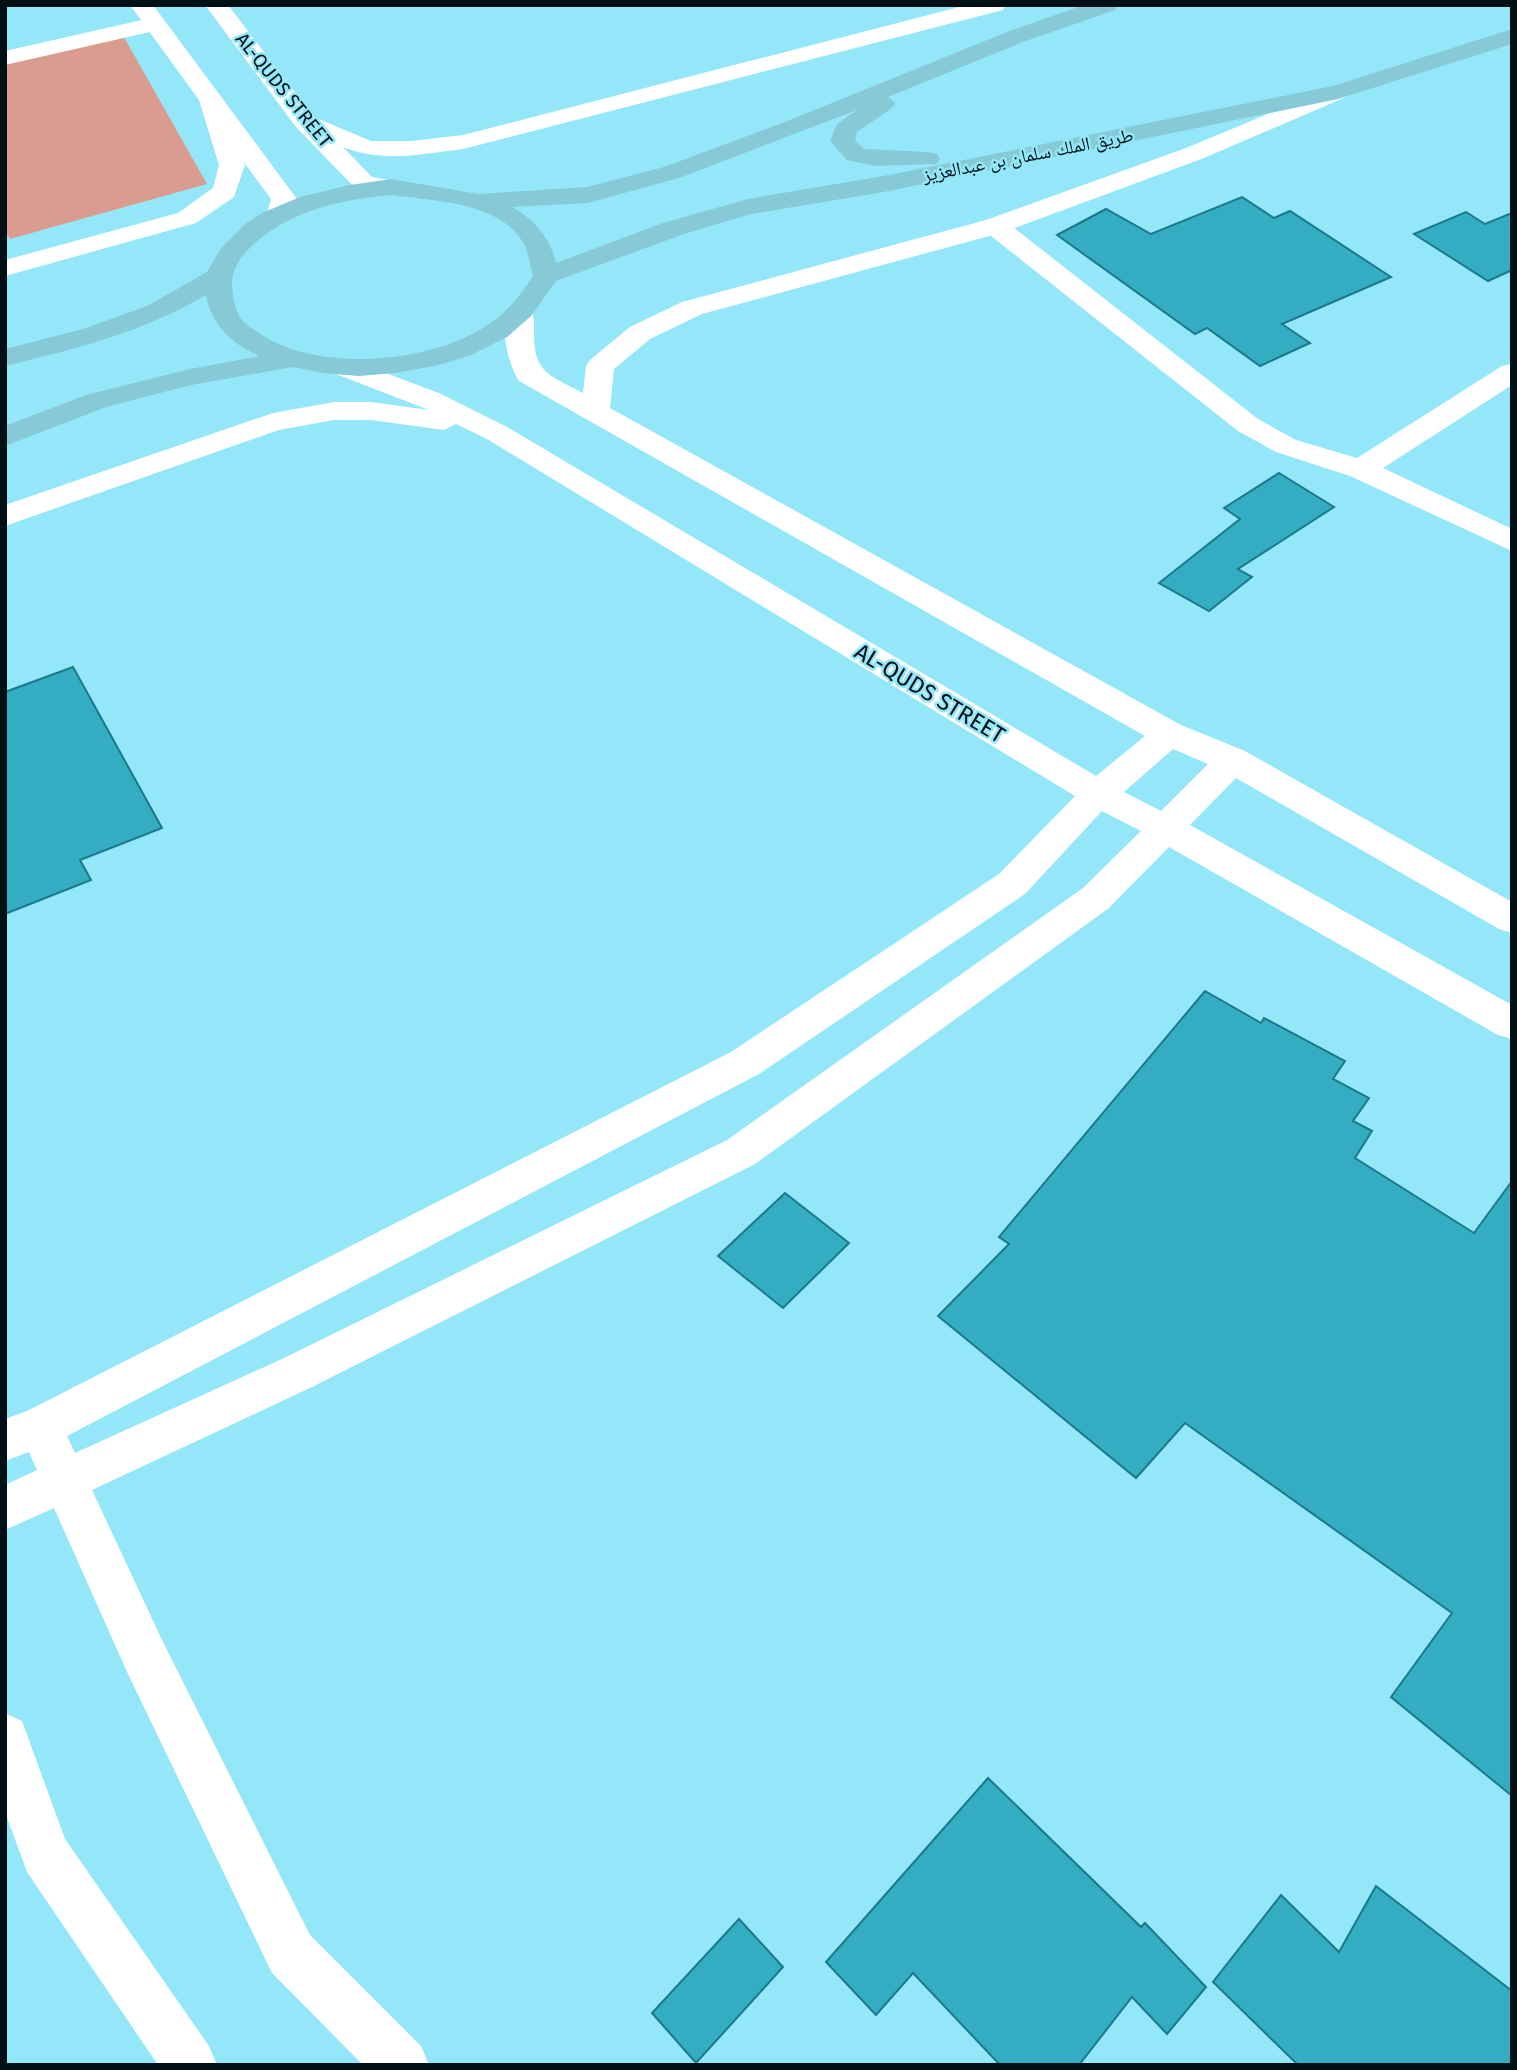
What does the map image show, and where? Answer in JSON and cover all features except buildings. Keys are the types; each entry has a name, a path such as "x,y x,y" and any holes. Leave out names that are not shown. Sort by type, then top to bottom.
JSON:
{"main road":[{"path":"477,202 588,195 673,172 799,125 1015,37 1107,5"},
{"name":"طريق الملك سلمان بن عبدالعزيز","path":"546,276 672,229 748,207 889,183 1338,92 1512,36"},
{"path":"934,70 846,129 842,141 856,155 914,160 1067,147"},
{"path":"391,187 477,202 514,217 529,233 536,242 546,276 520,314 489,337 446,355 397,366 346,368 296,358 261,348 233,328 219,303 218,277 229,254 250,232 280,214 332,195 391,187"},
{"path":"5,358 93,335 157,312 218,277"},
{"path":"5,437 96,401 190,377 296,358"}],"street":[{"name":"AL-QUDS STREET","path":"216,5 305,122 364,183 391,187"},
{"path":"305,122 367,148 412,148 463,142 995,5"},
{"path":"5,58 148,15 284,199 280,214"},
{"path":"595,411 600,366 640,332 692,308 995,226 1195,153 1338,92"},
{"path":"5,268 187,218 225,192 232,165 211,100"},
{"path":"995,226 1248,425 1286,446 1361,469 1512,541"},
{"path":"520,314 520,354 529,375 1169,734 1233,760 1512,919"},
{"name":"AL-QUDS STREET","path":"346,368 429,399 497,433 1098,793 1512,1024"},
{"path":"1361,469 1512,372"},
{"path":"5,516 273,422 334,411 370,411 439,420 497,433"},
{"path":"402,2065 291,1954 145,1657 65,1480 22,1434 745,1063 1012,884 1098,793 1169,734"},
{"path":"5,1508 297,1373 741,1152 1096,898 1233,760"},
{"path":"5,1738 46,1854 190,2065"}],"shaded area":[{"path":"121,32 207,184 10,239 5,230 5,61"}]}
